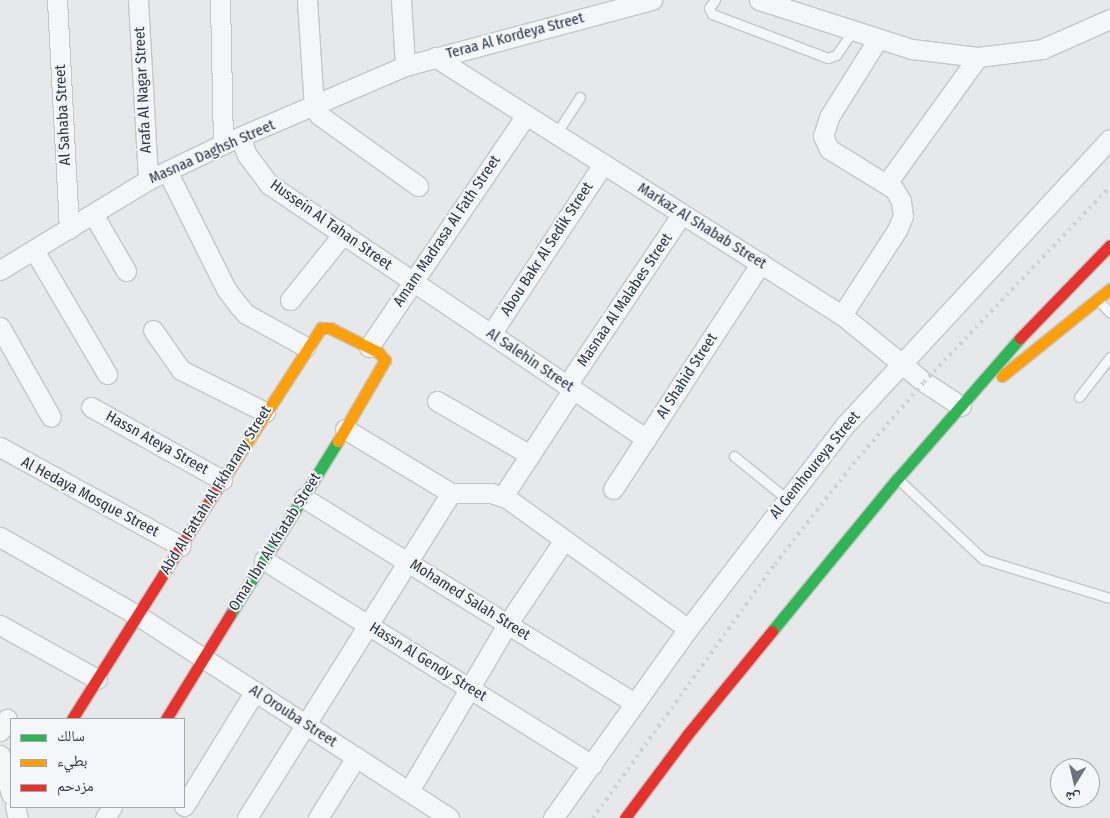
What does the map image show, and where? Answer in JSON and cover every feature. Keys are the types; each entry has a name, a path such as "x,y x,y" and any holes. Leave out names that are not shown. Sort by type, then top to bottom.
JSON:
{"street":[{"name":"Al Sahaba Street","path":"57,0 69,229"},
{"name":"Arafa Al Nagar Street","path":"138,0 148,180"},
{"path":"220,0 231,140"},
{"path":"307,0 314,107 326,122 418,186"},
{"path":"401,0 405,66"},
{"name":"Teraa Al Kordeya Street","path":"435,58 652,0"},
{"path":"759,0 853,32 912,49 978,57 1042,49 1110,20"},
{"path":"842,316 903,216 901,201 887,183 829,149 823,136 829,117 878,39"},
{"path":"887,183 978,57"},
{"name":"Masnaa Daghsh Street","path":"0,270 148,180 231,140 314,107 405,66 435,58"},
{"name":"Markaz Al Shabab Street","path":"435,58 842,316 902,364 961,406"},
{"name":"Amam Madrasa Al Fath Street","path":"369,347 526,115"},
{"name":"Al Gemhoureya Street","path":"553,818 688,629 846,424 1110,139"},
{"name":"Hussein Al Tahan Street","path":"231,140 247,155 270,185 413,281"},
{"name":"Abou Bakr Al Sedik Street","path":"491,334 603,164"},
{"path":"167,171 226,289 239,306 246,314 306,346"},
{"path":"93,214 126,271"},
{"name":"Masnaa Al Malabes Street","path":"504,496 570,387 682,214"},
{"path":"290,300 343,234"},
{"path":"626,818 687,735 897,479 1062,292 1110,245"},
{"path":"34,250 107,374"},
{"name":"Al Shahid Street","path":"613,489 760,263"},
{"name":"Al Salehin Street","path":"413,281 646,439"},
{"path":"961,406 1110,289"},
{"path":"0,327 51,417"},
{"name":"Abd Al Fattah Al Fkharany Street","path":"73,718 306,346 325,327 369,347 383,356 384,364"},
{"path":"153,330 181,370 265,412"},
{"name":"Omar Ibn Al Khatab Street","path":"167,718 304,498 384,364"},
{"path":"437,401 530,455"},
{"name":"Hassn Ateya Street","path":"91,407 222,480"},
{"path":"345,429 451,493 504,496 688,629"},
{"name":"Al Hedaya Mosque Street","path":"0,447 181,546"},
{"path":"247,818 451,493"},
{"name":"Mohamed Salah Street","path":"304,498 635,703"},
{"name":"Al Orouba Street","path":"0,537 137,615 255,691 409,792 423,811 449,818"},
{"path":"409,792 508,623 564,540"},
{"name":"Hassn Al Gendy Street","path":"264,560 592,765"},
{"path":"0,625 97,679"},
{"path":"185,804 255,691"},
{"path":"0,755 10,790"},
{"path":"318,818 356,757"}],"lane":[{"path":"715,0 709,8 712,14 828,58 836,55 853,32"},
{"path":"556,134 580,97"},
{"path":"1097,299 1110,313"},
{"path":"1079,397 1110,357"},
{"path":"734,456 787,499"},
{"path":"897,479 983,559 1110,598"}],"railway":[{"path":"593,818 775,564 853,464 924,382 1110,187"}],"traffic: fast":[{"path":"772,631 897,479 1020,338"},
{"path":"230,615 338,441"}],"traffic: slow":[{"path":"1002,376 1110,289"},
{"path":"224,478 321,328 330,328 378,352 385,360 338,441"}],"traffic: jam":[{"path":"1020,338 1110,245"},
{"path":"73,718 224,478"},
{"path":"167,718 230,615"},
{"path":"625,818 687,735 772,631"}]}
